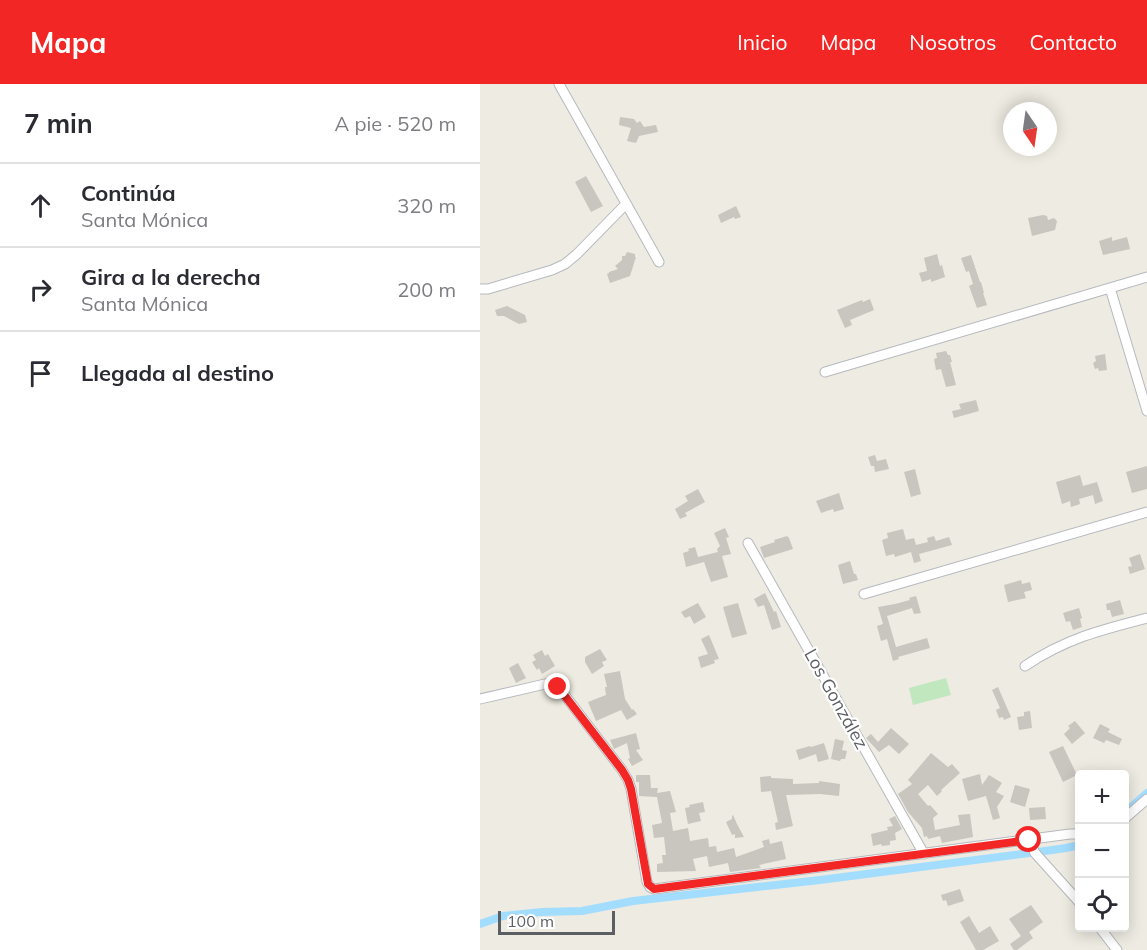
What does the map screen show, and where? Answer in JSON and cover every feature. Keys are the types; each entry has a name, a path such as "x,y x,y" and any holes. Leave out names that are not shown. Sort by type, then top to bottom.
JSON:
{"street":[{"path":"559,84 659,262"},
{"path":"480,289 486,290 565,264 626,204"},
{"path":"825,372 1147,277"},
{"path":"1110,288 1147,411"},
{"path":"864,594 1147,512"},
{"name":"Los González","path":"748,543 924,854"},
{"path":"1025,666 1052,649 1079,637 1147,618"},
{"path":"480,699 545,684 552,684 560,688 628,780 648,884 654,889 1075,834"},
{"path":"1129,815 1147,799"},
{"path":"1029,840 1035,853 1075,897"},
{"path":"1103,932 1116,950"}],"green space":[{"path":"946,678 951,695 913,705 909,688"}],"building":[{"path":"620,117 634,119 637,123 640,121 644,127 656,125 658,132 639,136 636,143 627,141 631,128 619,125"},
{"path":"586,176 603,206 591,212 575,182"},
{"path":"736,206 741,217 735,219 734,217 721,223 718,215"},
{"path":"1047,216 1048,220 1054,218 1057,221 1055,230 1032,236 1028,218"},
{"path":"1112,237 1112,241 1127,237 1130,249 1103,255 1099,241"},
{"path":"627,252 635,254 636,257 630,276 610,283 607,274 618,269 615,266"},
{"path":"937,254 945,277 931,282 931,279 922,282 919,273 927,271 924,258"},
{"path":"971,255 987,305 977,308 969,286 973,284 969,271 966,272 961,258"},
{"path":"870,299 874,310 850,320 852,325 845,328 837,310"},
{"path":"507,306 525,315 527,322 519,324 504,316 497,316 495,310"},
{"path":"946,351 950,355 956,385 946,387 941,369 936,370 934,359 937,358 936,353"},
{"path":"1105,354 1107,370 1095,369 1093,363 1096,361 1095,356"},
{"path":"976,400 979,411 954,418 952,411 961,409 959,404"},
{"path":"875,455 877,461 886,459 889,469 875,472 868,457"},
{"path":"1147,466 1147,489 1132,493 1126,472"},
{"path":"915,469 921,494 911,497 904,472"},
{"path":"1080,475 1083,486 1097,482 1103,501 1095,504 1093,495 1079,499 1080,504 1071,507 1070,501 1062,504 1056,482"},
{"path":"698,489 705,502 685,513 687,516 680,519 675,509 688,501 685,496"},
{"path":"839,493 844,509 834,512 833,509 821,513 816,501"},
{"path":"725,528 729,537 726,538 731,554 722,556 728,577 711,582 704,562 686,567 683,553 695,547 698,557 718,552 717,549 720,546 714,533"},
{"path":"903,529 906,540 914,538 916,545 928,542 927,538 934,536 936,541 949,537 952,545 919,554 921,561 914,563 911,552 895,557 894,554 886,556 882,540 888,538 887,533"},
{"path":"787,536 793,549 764,558 760,547"},
{"path":"1140,554 1145,569 1130,574 1128,567 1132,566 1129,558"},
{"path":"850,561 858,580 843,584 838,565"},
{"path":"1021,580 1022,584 1030,582 1032,590 1024,592 1026,598 1008,602 1004,585"},
{"path":"765,593 774,612 776,611 781,627 772,630 764,605 758,607 754,599"},
{"path":"916,596 921,613 914,614 912,608 887,616 896,647 927,638 930,648 898,657 899,659 893,661 887,639 881,641 877,626 883,624 878,607 910,600 909,598"},
{"path":"1120,600 1124,614 1112,617 1106,604"},
{"path":"698,603 706,617 694,624 690,616 685,618 681,612"},
{"path":"738,603 747,634 732,638 723,607"},
{"path":"1079,608 1082,627 1073,630 1070,621 1066,622 1063,613"},
{"path":"709,635 719,659 701,668 698,657 708,654 701,639"},
{"path":"600,649 607,660 602,662 604,666 592,674 585,662 585,657"},
{"path":"542,650 545,656 548,654 555,666 542,674 532,662 536,660 533,655"},
{"path":"518,663 526,678 516,683 509,668"},
{"path":"620,671 625,699 637,714 627,720 621,710 596,721 588,702 606,695 604,674"},
{"path":"998,687 1011,717 1004,720 1003,717 999,718 996,710 1000,708 992,690"},
{"path":"1030,711 1032,728 1019,730 1017,717 1024,716 1024,712"},
{"path":"1075,721 1085,733 1072,744 1064,734 1070,728 1068,726"},
{"path":"1100,724 1110,729 1108,732 1122,739 1119,745 1106,740 1104,743 1093,738"},
{"path":"891,728 909,744 899,754 889,745 879,752 866,738 871,734 878,742"},
{"path":"636,733 640,749 636,750 643,760 632,766 628,759 630,758 627,743 614,749 610,740"},
{"path":"835,739 844,741 842,750 847,751 845,759 840,761 831,759"},
{"path":"824,743 829,759 818,762 816,754 799,760 796,750"},
{"path":"1063,746 1075,771 1075,776 1063,782 1049,752"},
{"path":"931,753 948,767 952,764 960,773 937,796 928,785 918,794 938,814 933,818 935,830 960,825 958,815 970,814 973,837 942,843 940,836 928,839 927,836 924,837 922,828 908,812 898,794 912,784 908,780"},
{"path":"980,774 982,785 989,775 1002,783 996,792 1004,796 997,807 1000,818 993,820 986,796 968,801 962,779"},
{"path":"636,775 650,775 651,788 658,788 657,793 670,791 676,812 670,813 673,831 688,828 690,841 708,838 709,847 716,846 717,852 734,848 736,857 764,847 762,841 769,839 770,844 782,841 786,859 759,865 761,868 730,872 728,863 709,867 707,856 693,859 696,871 657,872 657,864 663,863 662,855 666,855 664,837 654,838 652,825 662,823 657,797 639,796 639,782 636,782"},
{"path":"771,776 771,778 793,779 793,784 819,783 819,781 840,784 839,796 786,795 793,826 776,830 775,823 778,822 771,791 761,792 760,777"},
{"path":"1015,785 1030,789 1025,807 1010,802"},
{"path":"703,802 705,812 699,813 701,821 688,824 685,808"},
{"path":"1045,807 1046,819 1030,820 1029,808"},
{"path":"733,815 744,837 735,838 735,834 732,835 726,822 732,819"},
{"path":"895,816 902,829 895,833 896,840 890,841 890,845 873,846 871,834 888,830 887,827 893,826 889,819"},
{"path":"960,889 964,901 948,906 946,900 943,901 941,895"},
{"path":"1031,905 1043,922 1029,932 1033,938 1014,950 1010,944 1021,936 1009,919"},
{"path":"969,916 979,933 990,926 999,941 983,950 976,950 960,922"}],"waterway":[{"path":"1129,809 1147,793"},
{"path":"1038,852 1075,846"},
{"path":"480,924 503,916 582,911 633,901 1029,853"}],"route":[{"path":"558,687 628,780 648,884 654,889 1029,840"}]}
